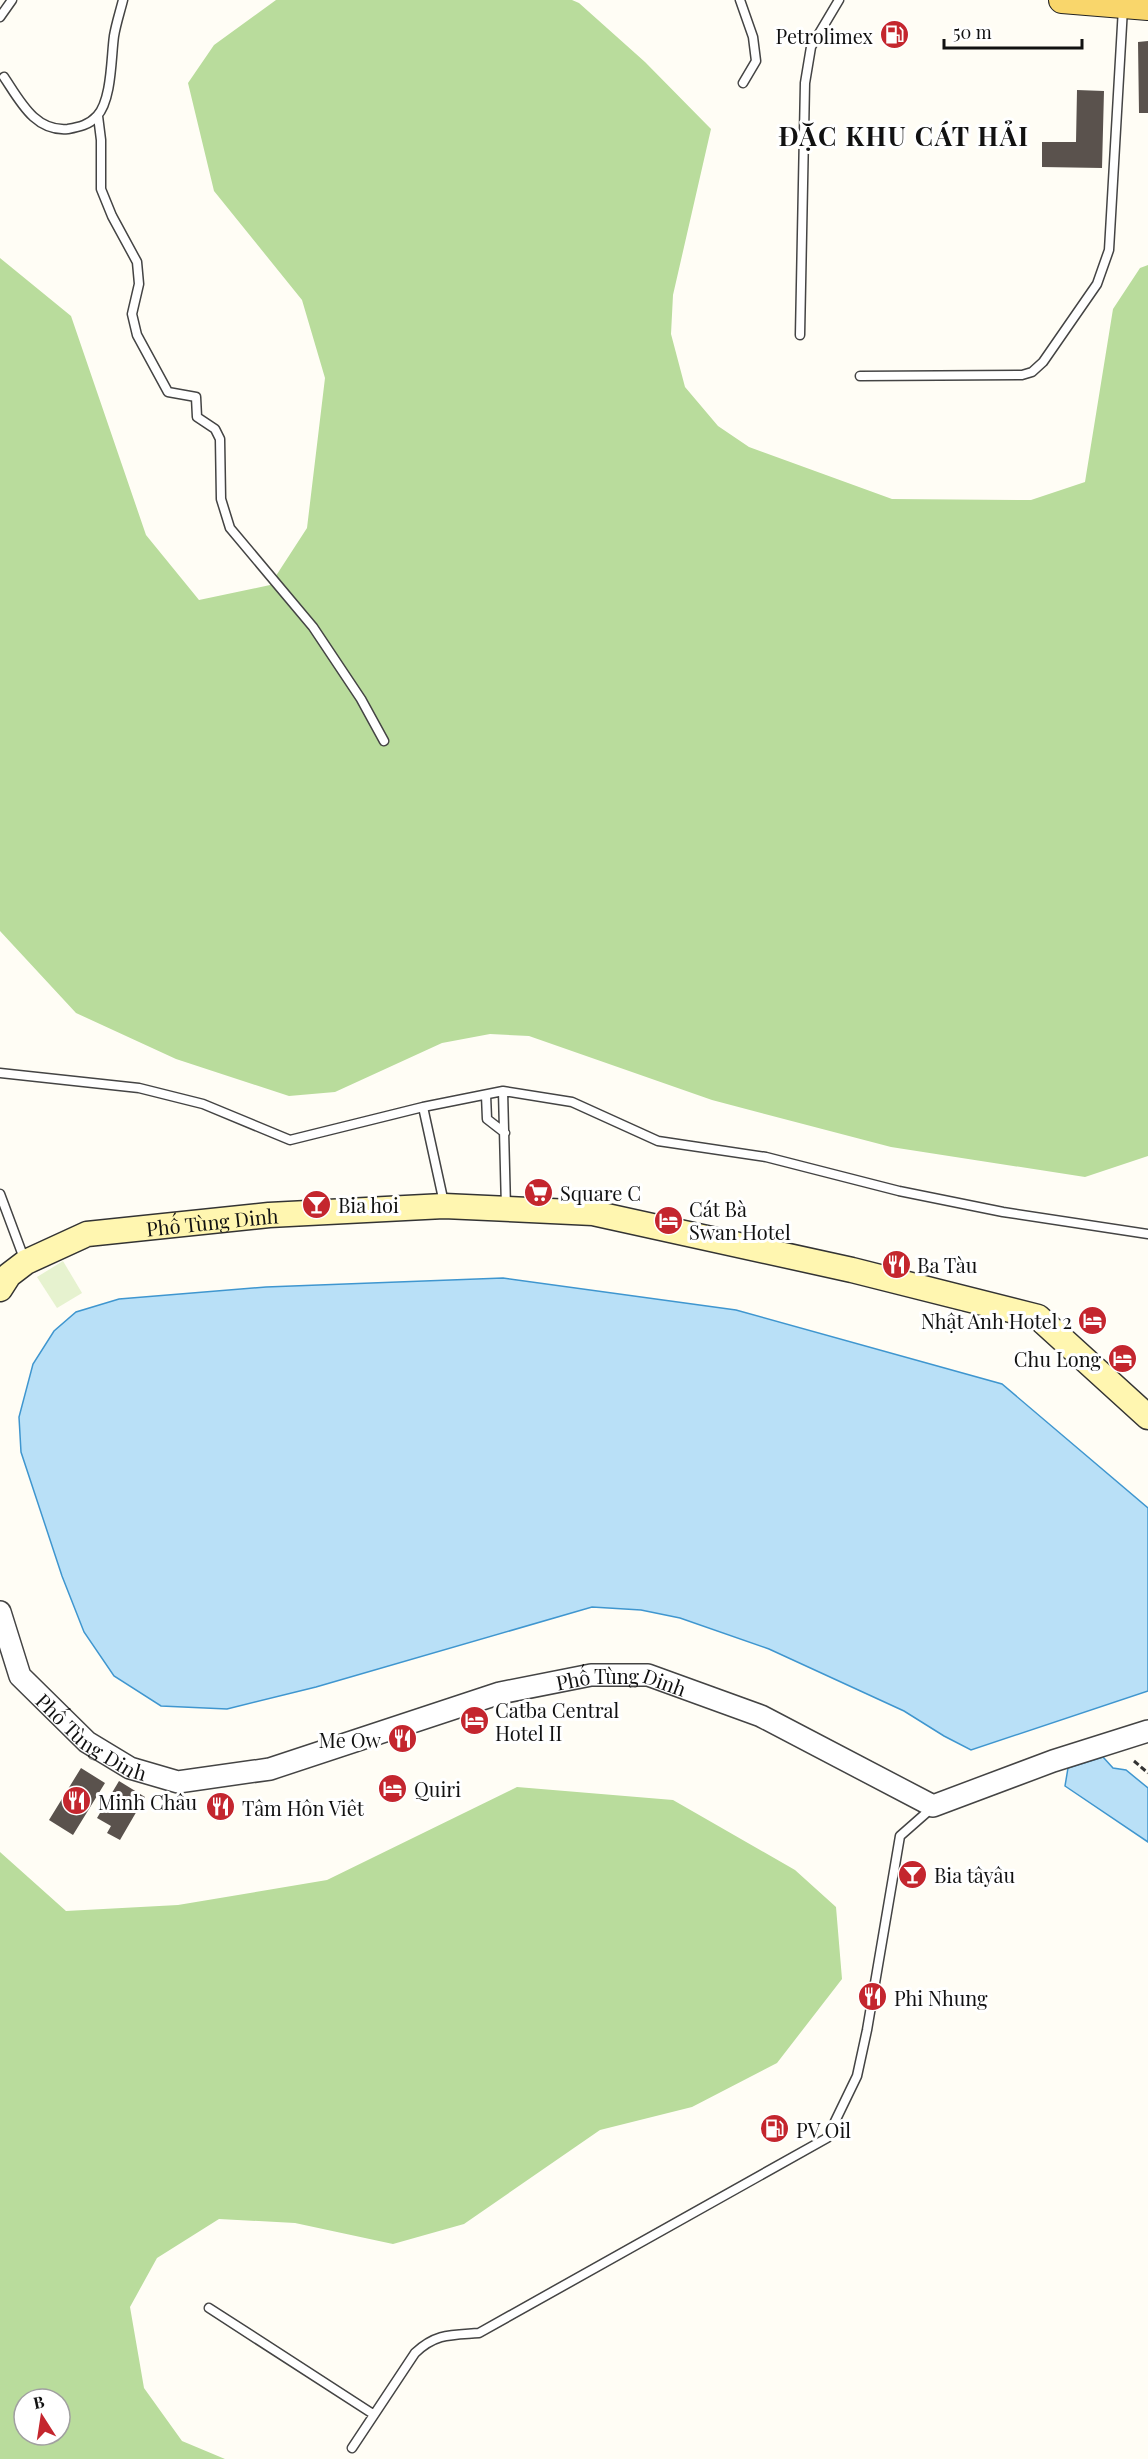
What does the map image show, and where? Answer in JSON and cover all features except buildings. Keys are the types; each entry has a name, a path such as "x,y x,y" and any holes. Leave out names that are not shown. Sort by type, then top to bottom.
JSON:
{"main road":[{"path":"1062,0 1148,7"},
{"name":"Phố Tùng Dinh","path":"10,1274 87,1234 270,1215 444,1206 593,1213 852,1270 1038,1317 1148,1417"}],"street":[{"name":"Phố Tùng Dinh","path":"0,1612 20,1676 87,1742 130,1768 178,1782 270,1769 500,1693 591,1675 648,1675 761,1716 933,1806"},
{"path":"933,1806 1053,1761 1148,1731"}],"lane":[{"path":"0,17 12,0"},
{"path":"123,0 115,34 109,87 98,116 101,140 101,189 112,216 137,262 139,284 132,314 137,335 168,392 196,397 197,417 218,433 221,446 221,499 230,528 314,627 355,690 384,741"},
{"path":"740,0 753,37 756,61 743,83"},
{"path":"800,335 805,83 811,47 839,0"},
{"path":"860,376 1022,375 1032,372 1043,362 1096,284 1109,249 1123,5"},
{"path":"4,77 28,114 42,124 58,130 81,127 98,116"},
{"path":"0,1073 139,1088 203,1104 290,1140 423,1107 504,1091 572,1102 658,1141 766,1157 899,1191 1147,1237"},
{"path":"504,1091 506,1209"},
{"path":"486,1095 487,1119 505,1133"},
{"path":"423,1107 444,1206"},
{"path":"0,1195 10,1274"},
{"path":"352,2448 416,2353 427,2342 440,2336 479,2333 827,2138 857,2076 900,1836 933,1806"},
{"path":"209,2308 373,2414"}],"path":[{"path":"1134,1761 1148,1773"}],"green space":[{"path":"276,0 572,0 579,3 645,62 711,129 673,295 671,334 685,387 718,426 749,447 892,499 1031,500 1085,482 1113,309 1140,268 1148,265 1148,1156 1085,1177 891,1147 712,1100 529,1036 490,1034 442,1043 335,1092 289,1096 176,1059 76,1013 0,931 0,258 71,316 146,535 199,600 270,585 307,528 325,378 302,300 214,191 188,83 214,45"},
{"path":"63,1261 82,1293 57,1308 37,1277"},
{"path":"517,1787 673,1800 795,1870 836,1907 842,1979 777,2063 692,2107 600,2130 464,2224 393,2244 295,2223 219,2219 157,2258 130,2307 144,2388 182,2441 225,2459 0,2459 0,1852 66,1911 178,1905 327,1880"}],"water":[{"path":"503,1278 736,1310 1002,1384 1148,1508 1148,1691 971,1750 904,1711 769,1649 680,1618 641,1610 592,1607 316,1687 227,1709 161,1706 114,1676 84,1632 62,1576 21,1452 19,1417 33,1364 54,1331 76,1312 119,1299 266,1287"},
{"path":"1103,1757 1113,1768 1126,1770 1148,1788 1148,1842 1065,1786 1068,1768"}],"place":[{"name":"Petrolimex","path":"894,35"},
{"name":"Square C","path":"539,1192"},
{"name":"Bia hoi","path":"317,1204"},
{"name":"Cát Bà Swan Hotel","path":"668,1220"},
{"name":"Ba Tàu","path":"896,1264"},
{"name":"Nhật Anh Hotel 2","path":"1093,1320"},
{"name":"Chu Long","path":"1122,1358"},
{"name":"Catba Central Hotel II","path":"474,1721"},
{"name":"Me Ow","path":"402,1739"},
{"name":"Quiri","path":"393,1788"},
{"name":"Minh Châu","path":"77,1801"},
{"name":"Tâm Hôn Viêt","path":"221,1807"},
{"name":"Bia tâyâu","path":"913,1874"},
{"name":"Phi Nhung","path":"873,1997"},
{"name":"PV Oil","path":"775,2129"}],"district":[{"name":"ĐẶC KHU CÁT HẢI","path":"904,135"}]}
